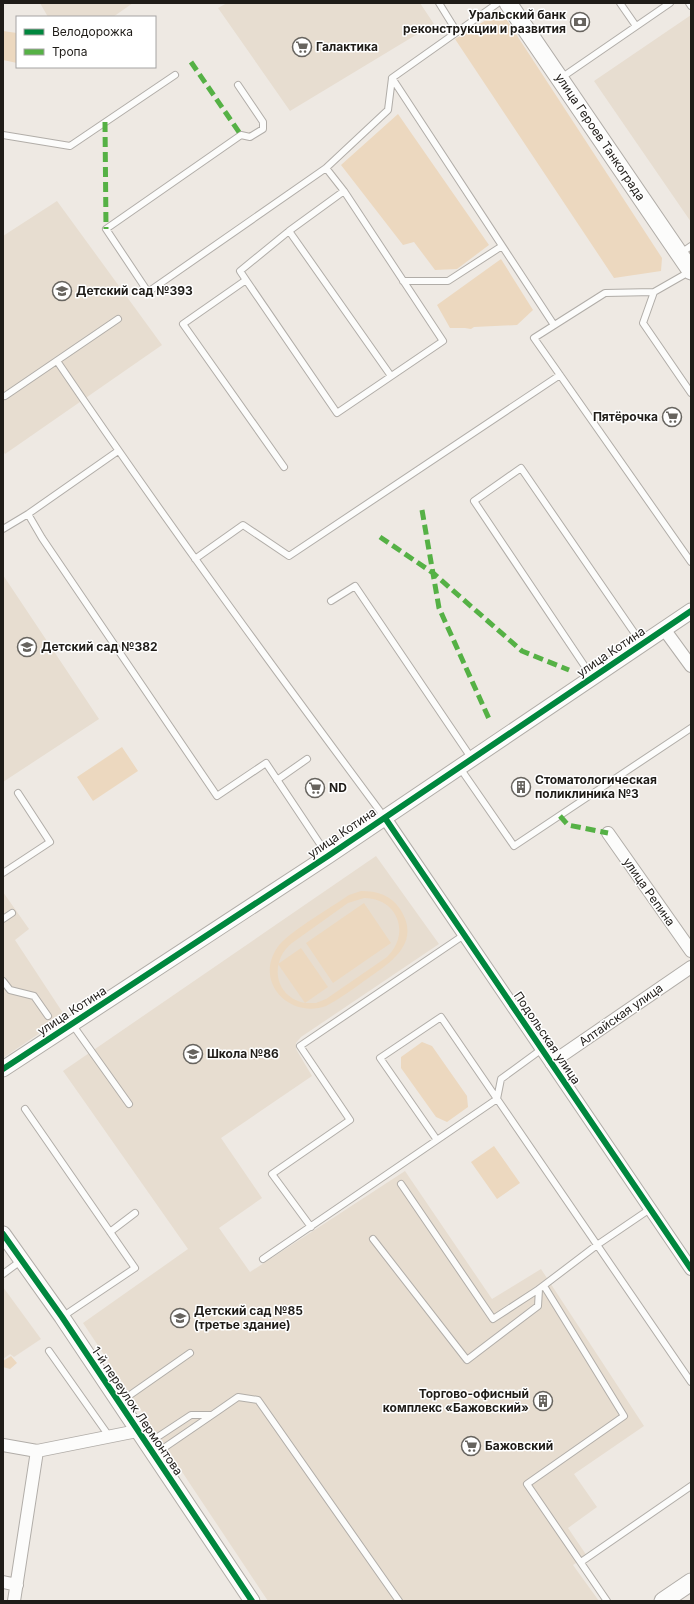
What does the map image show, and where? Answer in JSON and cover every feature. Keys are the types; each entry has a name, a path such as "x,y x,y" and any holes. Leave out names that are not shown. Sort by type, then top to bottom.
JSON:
{"main road":[{"name":"улица Героев Танкограда","path":"508,3 560,79 685,250 691,271"},
{"path":"663,1601 691,1582"}],"street":[{"name":"улица Котина","path":"3,1069 328,856 691,611"},
{"path":"664,629 691,666"},
{"name":"Подольская улица","path":"385,818 650,1209 689,1263"},
{"name":"улица Репина","path":"608,833 691,951"},
{"name":"Алтайская улица","path":"551,1063 691,967"},
{"name":"1-й переулок Лермонтова","path":"3,1234 62,1317 252,1601"},
{"path":"3,1445 36,1451 137,1430"},
{"path":"14,1601 36,1451"},
{"path":"3,1582 17,1585"}],"lane":[{"path":"439,3 457,32"},
{"path":"238,85 263,122 263,128 250,137 240,135 106,229 148,292 326,168 388,110 392,78 498,3"},
{"path":"620,3 636,26"},
{"path":"560,79 670,3"},
{"path":"3,135 70,146 175,75"},
{"path":"392,78 554,325"},
{"path":"326,168 344,191 443,341 337,413 240,271 289,231 344,191"},
{"path":"289,231 391,376"},
{"path":"403,281 448,281 502,246"},
{"path":"691,271 654,292 606,293 534,338 691,562"},
{"path":"246,280 183,324 284,467"},
{"path":"654,292 643,323 691,393"},
{"path":"5,396 118,319"},
{"path":"57,361 118,451 195,559 385,818"},
{"path":"195,559 244,524 289,556 560,374"},
{"path":"3,529 28,514 118,451"},
{"path":"592,678 474,501 521,468 642,644"},
{"path":"28,514 47,545 217,796 266,763 328,856"},
{"path":"331,601 355,586 466,763 514,846 691,728"},
{"path":"278,780 307,759"},
{"path":"3,873 50,842 18,793"},
{"path":"3,919 12,913"},
{"path":"311,1227 272,1174 350,1120 300,1046 464,935"},
{"path":"3,981 10,990 34,996 48,1016"},
{"path":"437,1140 380,1058 441,1017 691,1382"},
{"path":"72,1024 129,1104"},
{"path":"263,1259 497,1099 501,1079 542,1049"},
{"path":"25,1109 135,1268 62,1317"},
{"path":"401,1184 493,1319 541,1288 597,1245 650,1209"},
{"path":"110,1232 135,1213"},
{"path":"373,1239 467,1360 538,1306 541,1288"},
{"path":"3,1274 22,1260"},
{"path":"541,1288 624,1416 527,1484 608,1601"},
{"path":"48,1351 109,1436"},
{"path":"119,1403 190,1353"},
{"path":"150,1450 212,1415 238,1397 258,1400 399,1601"},
{"path":"150,1450 191,1414 212,1415"},
{"path":"581,1562 691,1486"}],"shaded area":[{"path":"40,3 133,3 114,16 47,16"},
{"path":"227,3 420,3 434,24 290,111 218,8"},
{"path":"501,11 662,258 661,271 614,278 455,39"},
{"path":"691,15 691,222 594,81"},
{"path":"3,31 16,33 16,63 3,60"},
{"path":"398,114 489,245 457,269 435,270 414,242 403,245 341,165"},
{"name":"Детский сад №393","path":"57,201 162,345 5,454 3,451 3,236"},
{"path":"501,259 533,310 517,325 474,327 471,329 450,328 437,305"},
{"name":"Детский сад №382","path":"3,575 99,719 3,782"},
{"path":"122,747 138,771 93,801 77,777"},
{"path":"376,856 439,944 301,1037 296,1043 296,1049 312,1076 221,1138 262,1198 219,1228 250,1272 405,1171 492,1299 541,1269 644,1426 574,1474 597,1507 568,1528 587,1556 573,1565 599,1601 268,1601 83,1323 188,1249 63,1071"},
{"path":"361,891 373,892 388,897 396,904 406,921 407,933 405,943 400,952 383,968 326,1006 313,1009 300,1007 289,1003 279,995 273,985 270,974 271,961 277,948 298,929 349,895","holes":["364,898 376,900 385,904 393,911 399,928 398,938 394,948 387,957 326,999 316,1003 305,1003 287,994 281,986 278,978 278,964 285,950 292,943 348,903"]},
{"path":"3,892 29,929 15,940 65,1016 3,1058"},
{"path":"364,903 391,943 333,983 306,943"},
{"path":"301,948 328,987 305,1003 279,965 279,963"},
{"path":"422,1042 432,1046 467,1096 468,1107 447,1122 436,1117 401,1068 401,1057"},
{"path":"494,1146 520,1183 497,1199 471,1162"},
{"path":"3,1287 41,1339 14,1357 10,1354 3,1359"},
{"path":"11,1356 17,1363 10,1369 3,1367 3,1361"}],"marked path":[{"path":"191,62 241,135"},
{"path":"105,122 106,229"},
{"path":"422,510 439,608 490,721"},
{"path":"380,537 433,573 522,651 569,670"},
{"path":"560,816 568,825 608,833"}],"cycle path":[{"path":"3,1069 328,856 691,611"},
{"path":"385,818 691,1269"},
{"path":"3,1234 62,1317 252,1601"}],"place":[{"name":"Уральский банк реконструкции и развития","path":"580,22"},
{"name":"Галактика","path":"302,47"},
{"name":"Детский сад №393","path":"62,291"},
{"name":"Пятёрочка","path":"672,417"},
{"name":"Детский сад №382","path":"27,647"},
{"name":"Стоматологическая поликлиника №3","path":"521,787"},
{"name":"ND","path":"315,788"},
{"name":"Школа №86","path":"193,1054"},
{"name":"Детский сад №85 (третье здание)","path":"180,1318"},
{"name":"Торгово-офисный комплекс «Бажовский»","path":"543,1401"},
{"name":"Бажовский","path":"471,1446"}]}
